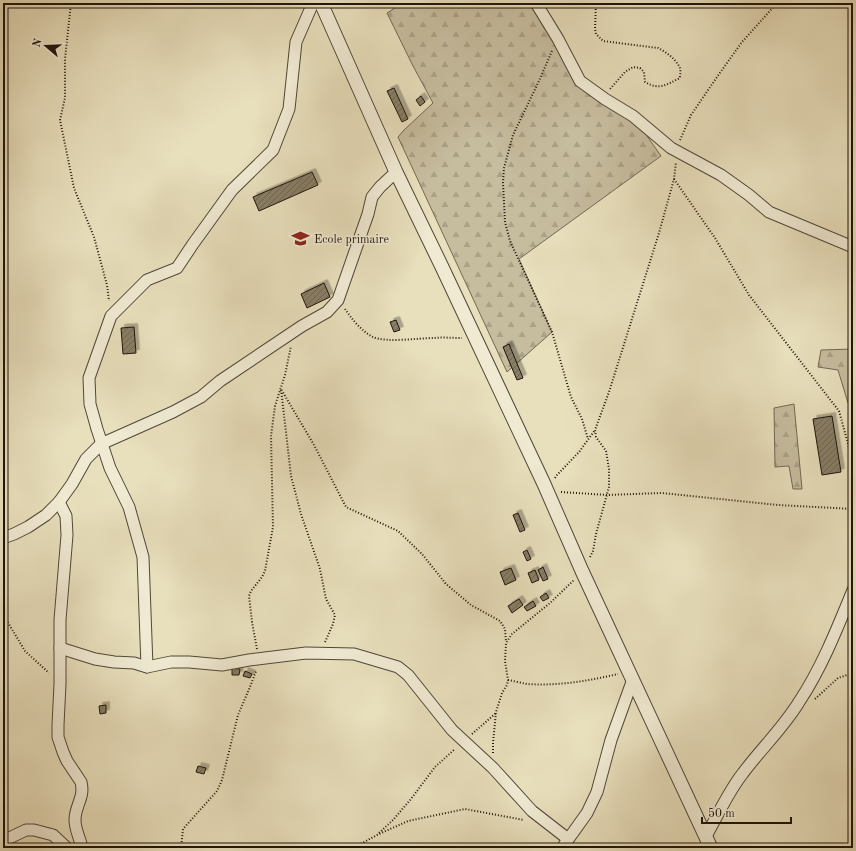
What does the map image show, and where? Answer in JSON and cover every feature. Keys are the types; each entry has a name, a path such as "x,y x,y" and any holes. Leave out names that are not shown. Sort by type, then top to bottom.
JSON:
{"street":[{"path":"147,666 143,557 129,507 110,468 90,404 90,378 111,316 147,280 177,268 232,190 272,150 289,109 296,42 313,3"},
{"path":"321,3 396,172 476,338 547,491 582,571 711,848"},
{"path":"536,3 558,39 580,81 605,99 633,116 671,148 721,174 769,212 853,247"},
{"path":"3,538 28,527 46,515 59,502 72,484 86,459 102,444 173,412 201,397 220,381 294,331 327,312 338,300 368,214 372,196 396,172"},
{"path":"59,502 66,516 67,535 60,620 58,737 67,761 82,785 82,794 75,818 75,828 82,848"},
{"path":"706,836 742,774 771,740 799,703 822,664 853,590"},
{"path":"60,648 95,659 134,663 147,666 171,662 222,665 306,653 354,654 398,667 408,675 452,730 493,768 532,811 565,844 587,813 597,792 631,675"},
{"path":"3,841 26,830 34,830 53,835 66,848"}],"path":[{"path":"71,3 65,58 65,98 60,120 74,188 94,237 107,285 111,316"},
{"path":"596,3 595,29 596,34 603,41 658,48 665,51 681,69 680,78 661,87 645,82 644,72 640,68 633,67 625,72 610,89 605,99"},
{"path":"777,3 742,42 691,115 681,137 677,151 674,179 660,233 609,392 595,430 579,452 557,475 547,491 607,495 662,493 778,505 853,508"},
{"path":"558,39 513,135 504,168 503,183 505,222 510,241 552,332 572,397 588,439"},
{"path":"674,179 716,238 749,295 839,411 853,462"},
{"path":"338,300 355,323 366,333 382,340 476,338"},
{"path":"181,848 183,829 218,791 238,715 250,687 259,659 249,596 251,590 266,571 273,527 271,436 275,406 285,375 294,331"},
{"path":"281,389 314,445 346,507 398,531 422,554 446,584 471,605 500,621 505,629 506,643 504,661 508,680 496,712 493,743 493,768"},
{"path":"281,389 291,476 301,514 320,570 326,599 334,615 333,624 319,654"},
{"path":"506,643 512,634 550,603 582,571 593,551 596,534 609,487 609,469 606,451 596,437 595,430"},
{"path":"3,608 8,621 25,651 60,684"},
{"path":"508,680 526,684 560,684 631,675"},
{"path":"377,835 393,820 411,799 435,767 496,712"},
{"path":"353,848 408,821 465,809 530,822"}],"green space":[{"path":"403,3 536,3 580,81 633,116 661,156 519,259 552,332 507,372 398,137 433,103 387,13"},
{"path":"853,349 853,402 848,403 838,370 818,367 821,350"},
{"path":"794,404 802,489 793,489 789,466 775,467 774,408"}],"building":[{"path":"394,88 408,119 402,122 387,91"},
{"path":"421,96 425,102 420,106 416,100"},
{"path":"312,172 318,185 259,211 253,197"},
{"path":"324,283 330,297 307,308 301,294"},
{"path":"396,320 400,330 394,332 390,322"},
{"path":"134,327 136,353 123,354 121,328"},
{"path":"509,344 523,378 517,380 503,347"},
{"path":"832,416 841,472 822,475 813,419"},
{"path":"518,513 525,530 520,532 513,515"},
{"path":"527,550 531,559 527,561 523,552"},
{"path":"543,567 548,579 543,581 538,570"},
{"path":"511,568 516,580 505,585 500,572"},
{"path":"535,570 539,580 532,583 528,573"},
{"path":"546,593 549,598 543,601 540,597"},
{"path":"519,599 523,605 512,613 508,606"},
{"path":"533,601 536,606 527,611 524,607"},
{"path":"232,668 240,669 239,675 232,675"},
{"path":"245,671 252,674 250,678 243,676"},
{"path":"106,705 106,713 100,714 99,706"},
{"path":"198,766 206,768 204,774 196,772"}],"place":[{"name":"Ecole primaire","path":"301,239"}]}
